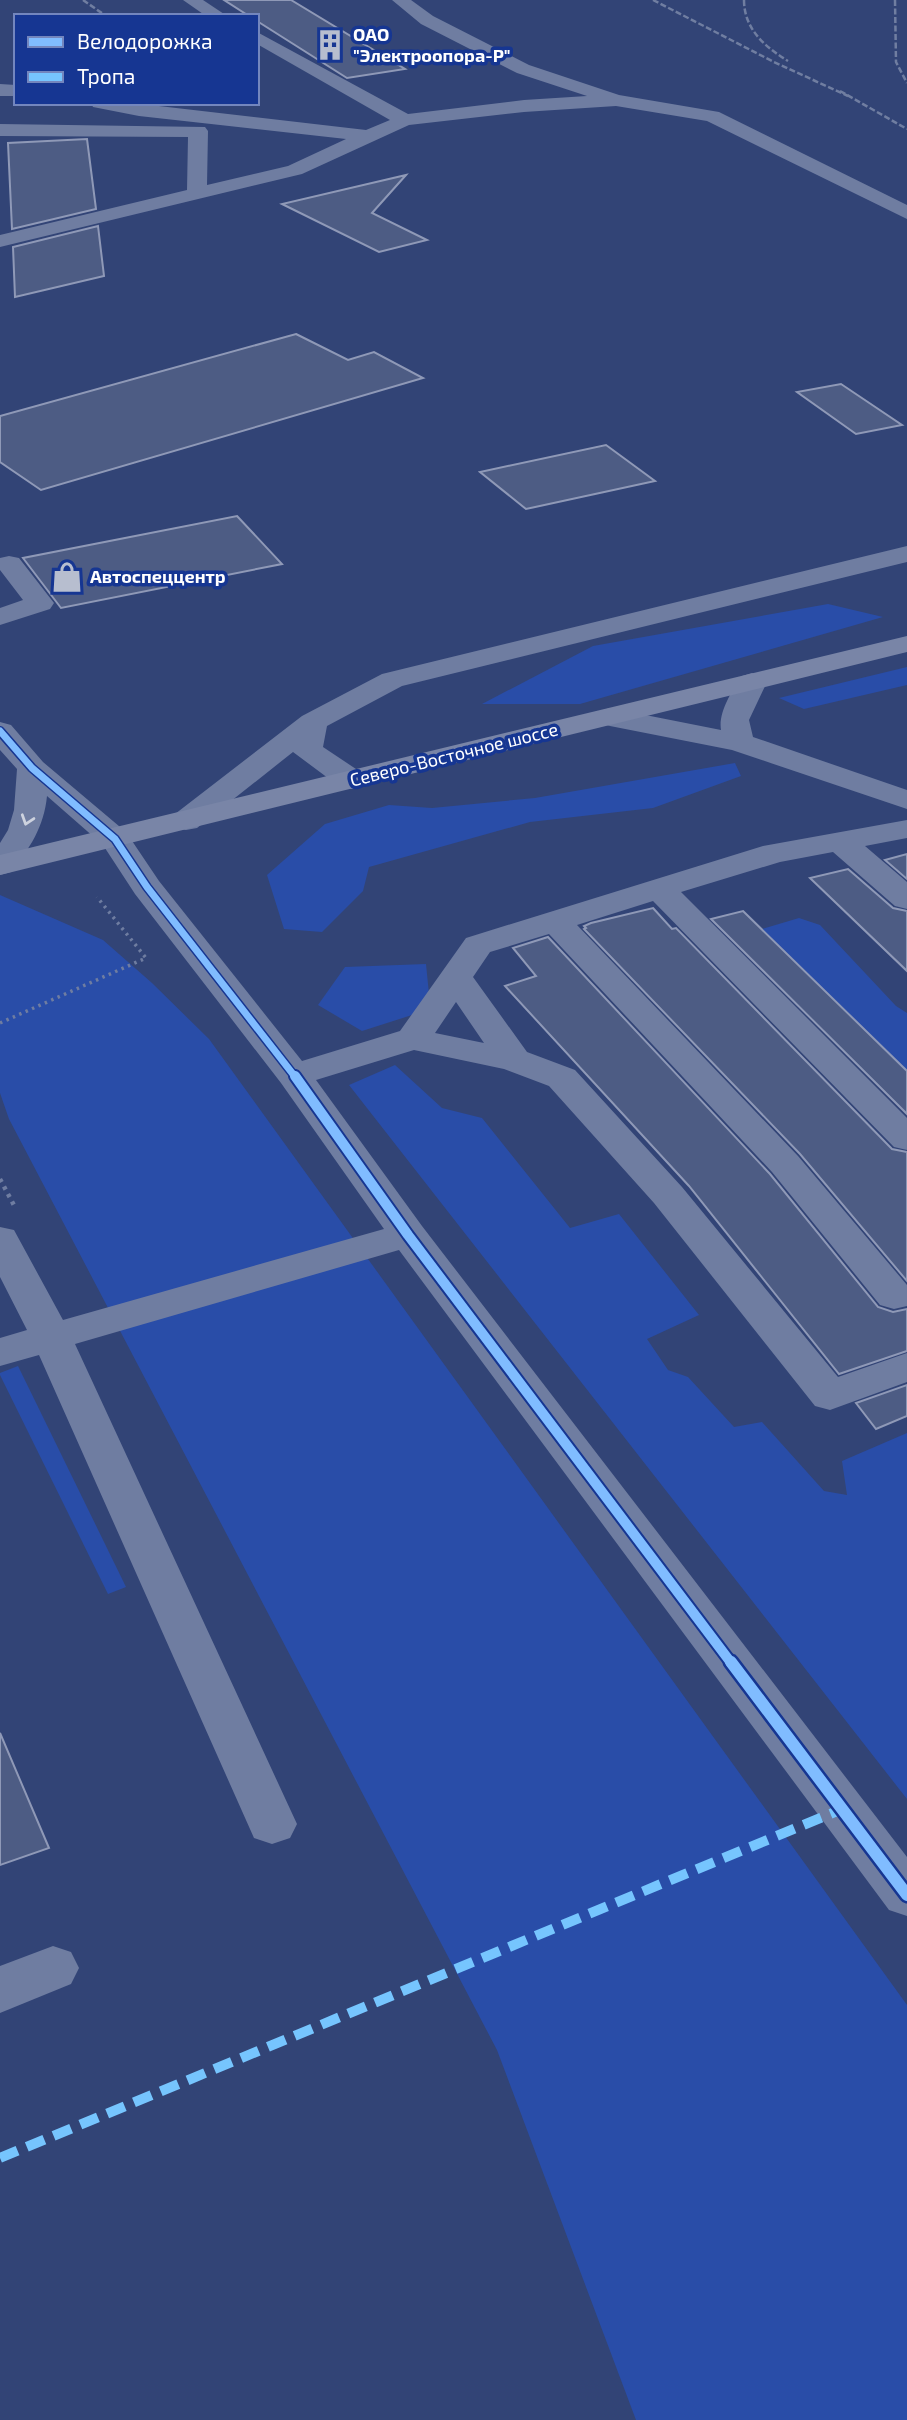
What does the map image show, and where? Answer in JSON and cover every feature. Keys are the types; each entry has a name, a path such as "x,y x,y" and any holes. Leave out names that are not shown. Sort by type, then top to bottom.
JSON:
{"main road":[{"name":"Северо-Восточное шоссе","path":"0,865 907,644"}],"street":[{"path":"191,0 216,14"},
{"path":"400,0 427,20 523,69 616,100 712,116 907,213"},
{"path":"259,38 405,120"},
{"path":"0,241 295,170 405,120 472,111 616,100"},
{"path":"111,105 366,136"},
{"path":"0,130 198,131 197,194"},
{"path":"186,821 313,722 392,680 907,554"},
{"path":"0,617 40,603 9,564"},
{"path":"739,742 734,720 752,682"},
{"path":"610,717 739,742 907,800"},
{"path":"313,722 307,750 351,780"},
{"path":"0,732 32,768 115,839 147,887 294,1075 408,1235 907,1895"},
{"path":"0,865 19,841 31,816 32,768"},
{"path":"413,1039 478,945 774,853 907,829"},
{"path":"840,841 907,899"},
{"path":"659,889 907,1139"},
{"path":"555,921 785,1164 894,1296"},
{"path":"456,976 514,1060"},
{"path":"294,1075 413,1039 514,1060 562,1078 668,1195 830,1396 907,1367"},
{"path":"0,1352 408,1235"},
{"path":"0,1239 51,1338 272,1824"},
{"path":"0,1990 53,1968"}],"path":[{"path":"0,1023 146,958 97,897"}],"shaded area":[{"path":"828,604 883,617 580,704 482,704 593,646"},
{"path":"907,667 907,685 804,709 779,698"},
{"path":"735,763 741,776 653,808 530,822 369,867 363,891 322,932 284,929 267,875 325,824 389,805 432,808 535,798"},
{"path":"0,895 103,940 209,1039 907,2005 907,2420 636,2420 497,2050 9,1119 0,1093"},
{"path":"799,918 820,925 896,1006 907,1013 907,1071 762,929"},
{"path":"426,964 429,994 412,1015 362,1031 318,1005 345,967"},
{"path":"395,1065 442,1108 482,1118 570,1228 619,1214 699,1315 647,1339 668,1370 688,1377 734,1427 762,1422 824,1491 847,1495 842,1461 907,1433 907,1799 349,1085"},
{"path":"18,1366 126,1587 108,1594 0,1375"}],"building":[{"name":"ОАО \"Электроопора-Р\"","path":"224,0 291,0 405,69 347,78 259,22 259,14 246,14"},
{"path":"87,139 96,209 12,229 8,143"},
{"path":"406,175 372,213 427,240 379,252 282,204"},
{"path":"98,226 104,276 15,297 13,247"},
{"path":"296,334 348,360 374,352 423,378 41,490 0,462 0,416"},
{"path":"841,384 902,425 856,434 797,392"},
{"path":"606,445 655,481 526,509 480,472"},
{"path":"237,516 282,564 61,608 23,558"},
{"path":"907,854 907,879 885,860"},
{"path":"848,869 893,908 907,911 907,971 810,878"},
{"path":"653,908 672,929 676,928 892,1149 907,1152 907,1281 800,1154 584,929 584,926 591,923"},
{"path":"743,911 907,1071 907,1114 711,919"},
{"path":"548,937 770,1174 878,1307 893,1312 907,1309 907,1351 839,1374 689,1186 505,986 536,976 513,948"},
{"path":"907,1385 907,1416 876,1429 856,1403"},
{"path":"0,1733 49,1848 0,1865"}],"railway":[{"path":"83,0 103,14"},
{"path":"653,0 774,62 848,96"},
{"path":"744,0 748,20 757,36 771,50 788,61"},
{"path":"895,0 896,62 907,83"},
{"path":"840,91 907,129"}],"marked path":[{"path":"0,2158 842,1809"}],"cycle path":[{"path":"0,731 32,768 115,839 147,887 294,1075 408,1235 907,1895"}],"place":[{"name":"ОАО \"Электроопора-Р\"","path":"330,45"},
{"name":"Автоспеццентр","path":"67,577"}]}
